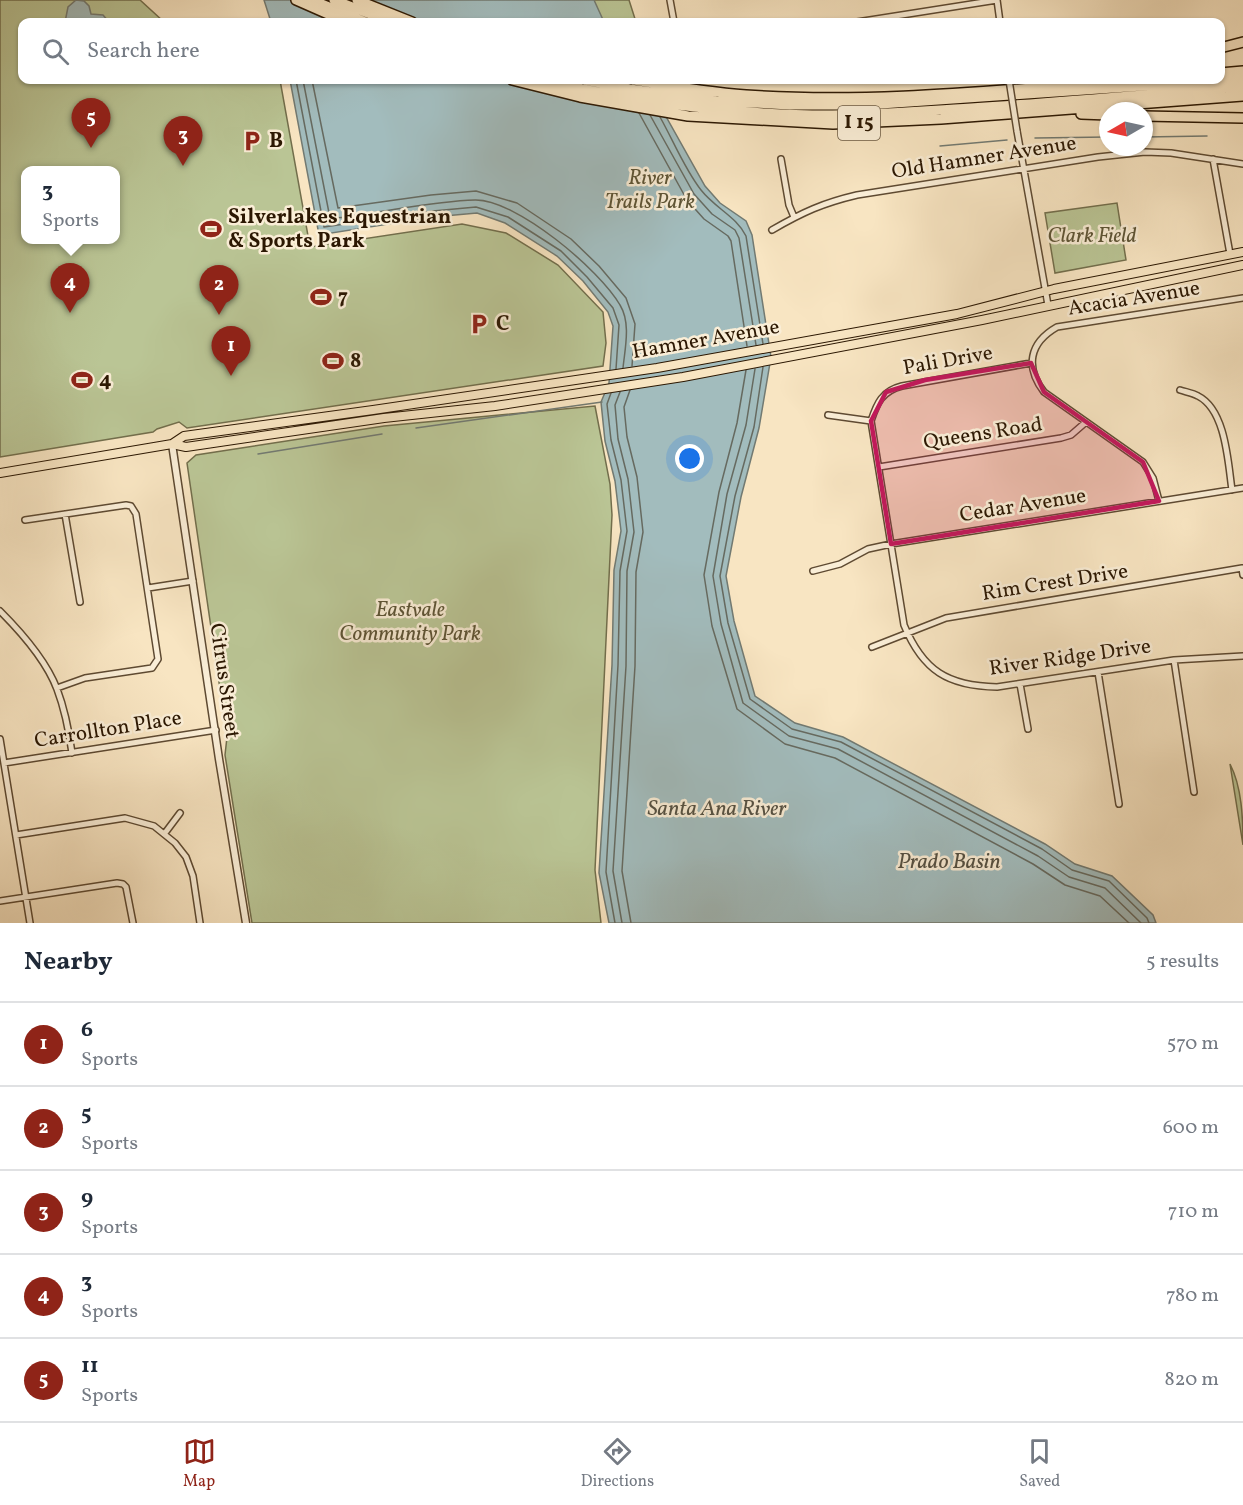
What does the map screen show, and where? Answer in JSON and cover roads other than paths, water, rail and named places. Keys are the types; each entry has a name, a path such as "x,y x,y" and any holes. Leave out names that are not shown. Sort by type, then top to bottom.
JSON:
{"highway":[{"path":"296,0 337,18"},
{"path":"312,0 355,18"},
{"path":"334,0 381,18"},
{"path":"357,0 402,18"},
{"path":"1225,47 1243,42"},
{"path":"1225,73 1243,71"},
{"path":"1225,80 1243,79"},
{"name":"I 15","path":"528,84 580,97 688,116 832,124 941,119 1243,96"},
{"path":"563,84 640,99 684,97 746,112 869,115 1243,87"},
{"path":"608,84 716,101 790,105 866,105 1170,84"},
{"name":"I 15","path":"645,84 684,97 940,94 1084,84"},
{"path":"1029,88 1050,84"},
{"path":"1031,112 1099,115"},
{"path":"1153,116 1243,118"}],"main road":[{"name":"Hamner Avenue","path":"172,444 184,436 657,368 957,314 1132,272 1243,252"},
{"name":"Hamner Avenue","path":"0,472 172,444 186,447 384,418 495,406 682,377 1243,265"}],"street":[{"path":"670,0 673,18"},
{"path":"882,18 997,0 999,18"},
{"path":"1010,84 1048,305"},
{"name":"Old Hamner Avenue","path":"772,230 794,217 830,202 857,195 1098,157 1145,152 1171,153 1243,164"},
{"path":"781,159 789,205 794,217"},
{"path":"1213,159 1230,254"},
{"name":"Acacia Avenue","path":"1031,363 1036,346 1045,334 1057,327 1243,298"},
{"path":"1031,363 1035,380 1044,392 1143,462 1153,478 1159,501"},
{"name":"Pali Drive","path":"871,421 876,405 886,392 893,388 925,380 1031,363"},
{"path":"1180,390 1200,397 1212,409 1224,441 1232,490"},
{"path":"828,415 871,421 891,544"},
{"name":"Queens Road","path":"879,467 1061,438 1071,435 1086,422"},
{"name":"Citrus Street","path":"172,444 246,923"},
{"name":"Cedar Avenue","path":"813,571 840,564 868,549 891,544 1243,488"},
{"path":"25,520 130,506 136,514 159,659 156,664 145,669 85,678 57,688"},
{"path":"65,514 80,602"},
{"name":"River Ridge Drive","path":"891,544 904,625 914,647 925,661 950,680 973,686 997,687 1174,660 1243,656"},
{"name":"Rim Crest Drive","path":"872,647 946,618 1242,568 1243,575"},
{"path":"148,588 193,581"},
{"path":"0,612 31,646 57,688 67,722 72,753"},
{"path":"1174,660 1194,792"},
{"path":"1098,672 1119,804"},
{"path":"1020,684 1028,729"},
{"name":"Carrollton Place","path":"4,764 216,730"},
{"path":"0,740 30,923"},
{"path":"165,833 180,813"},
{"path":"16,835 125,818 154,826 165,833 186,857 193,876 200,923"},
{"path":"0,901 110,883 123,884 126,887 133,923"}],"water":[{"path":"76,0 84,1 89,6 91,14 103,15 106,18 66,18 68,7"},
{"path":"264,0 594,0 602,18 270,18"},
{"name":"Santa Ana River","path":"291,84 643,84 655,97 705,186 720,203 746,221 752,235 771,357 759,428 741,497 726,576 734,621 755,696 795,723 843,737 1045,844 1075,864 1112,876 1153,915 1156,923 609,923 599,873 612,665 614,570 621,531 615,481 605,441 601,402 609,383 613,326 608,312 583,281 557,256 505,223 477,213 433,217 319,235"}],"waterway":[{"path":"1153,137 1207,136"},
{"path":"1035,138 1099,137"},
{"path":"940,146 1007,140"},
{"path":"416,428 602,402"},
{"path":"258,454 382,434"}],"place":[{"name":"B","path":"252,141"},
{"name":"11","path":"91,148"},
{"name":"9","path":"183,166"},
{"name":"Silverlakes Equestrian & Sports Park","path":"211,229"},
{"name":"7","path":"321,297"},
{"name":"3","path":"70,313"},
{"name":"5","path":"219,315"},
{"name":"C","path":"479,324"},
{"name":"8","path":"333,361"},
{"name":"6","path":"231,376"},
{"name":"4","path":"82,380"}],"park label":[{"name":"River Trails Park","path":"650,190"},
{"name":"Clark Field","path":"1092,236"},
{"name":"Eastvale Community Park","path":"410,622"}],"water label":[{"name":"Prado Basin","path":"949,862"}]}
